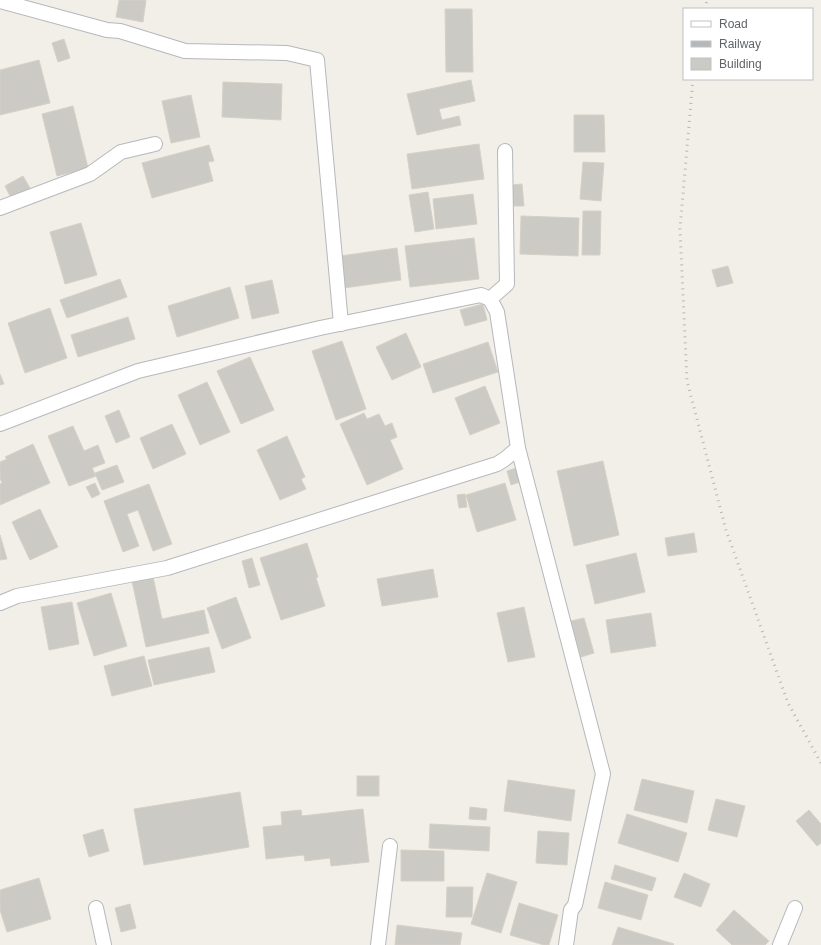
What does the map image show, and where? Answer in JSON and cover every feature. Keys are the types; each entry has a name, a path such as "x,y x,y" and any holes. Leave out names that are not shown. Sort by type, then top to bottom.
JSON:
{"street":[{"path":"0,1 107,30 120,31 185,51 287,53 318,60 341,324"},
{"path":"0,208 90,174 121,152 155,144"},
{"path":"490,299 507,284 505,151"},
{"path":"0,424 138,371 341,324 481,296 490,299 497,312 518,448 603,774 574,905 571,910 566,945"},
{"path":"0,603 17,596 167,568 497,464 518,448"},
{"path":"378,945 390,846"},
{"path":"96,908 104,945"},
{"path":"780,945 795,908"}],"building":[{"path":"119,0 146,0 143,22 116,17"},
{"path":"445,9 472,9 473,72 446,72"},
{"path":"64,39 70,58 58,62 52,43"},
{"path":"39,60 50,103 0,115 0,70"},
{"path":"471,80 475,101 439,109 442,120 459,116 461,125 417,135 407,94"},
{"path":"223,82 282,84 281,120 222,117"},
{"path":"191,95 200,137 171,143 162,101"},
{"path":"73,106 88,168 57,176 42,114"},
{"path":"574,115 604,115 605,152 574,152"},
{"path":"479,144 484,179 412,189 407,154"},
{"path":"209,145 214,161 208,162 213,181 152,198 142,163"},
{"path":"583,162 604,163 601,201 580,199"},
{"path":"23,176 30,188 11,198 5,186"},
{"path":"522,184 524,206 512,206 511,185"},
{"path":"428,192 434,229 415,232 409,195"},
{"path":"473,194 477,224 436,229 433,199"},
{"path":"583,211 601,211 600,255 582,255"},
{"path":"521,216 579,218 578,256 520,254"},
{"path":"81,223 97,275 65,284 50,232"},
{"path":"474,238 479,279 410,287 405,246"},
{"path":"397,248 401,280 344,288 340,256"},
{"path":"728,266 733,283 717,287 712,270"},
{"path":"120,279 127,297 67,318 60,300"},
{"path":"272,280 279,313 252,319 245,286"},
{"path":"230,287 239,318 177,337 168,306"},
{"path":"483,304 487,320 465,326 460,310"},
{"path":"50,308 67,358 25,373 8,323"},
{"path":"128,317 135,339 78,357 71,335"},
{"path":"406,333 421,367 392,380 376,347"},
{"path":"342,341 366,409 336,420 312,351"},
{"path":"488,342 498,372 433,393 423,364"},
{"path":"250,357 274,410 241,424 217,371"},
{"path":"0,374 4,384 0,385"},
{"path":"207,382 230,432 200,445 178,395"},
{"path":"485,386 500,423 470,435 455,398"},
{"path":"119,410 130,437 116,443 105,416"},
{"path":"364,413 367,419 379,414 385,426 392,423 397,437 390,440 403,469 367,485 340,424"},
{"path":"172,424 186,454 153,469 140,438"},
{"path":"73,426 84,451 98,445 105,463 92,468 96,476 69,486 48,436"},
{"path":"287,436 305,477 301,479 306,489 280,500 257,450"},
{"path":"33,444 50,483 0,505 0,484 2,483 0,478 0,462 7,459 5,457"},
{"path":"603,461 619,535 574,546 557,471"},
{"path":"117,465 124,482 102,490 95,473"},
{"path":"516,468 520,482 511,485 507,471"},
{"path":"95,483 100,494 92,498 86,487"},
{"path":"505,483 516,520 477,532 466,495"},
{"path":"149,484 172,544 153,551 138,510 127,514 139,546 123,552 104,501"},
{"path":"465,494 467,507 459,508 457,495"},
{"path":"40,509 58,547 30,560 12,522"},
{"path":"694,533 697,552 668,556 665,538"},
{"path":"0,535 7,559 0,560"},
{"path":"307,543 318,577 316,578 325,606 281,620 260,558"},
{"path":"636,553 645,592 595,604 586,565"},
{"path":"252,558 260,585 249,588 242,561"},
{"path":"433,569 438,597 382,606 377,579"},
{"path":"153,577 162,619 204,610 209,633 146,647 132,581"},
{"path":"111,593 127,646 94,656 77,603"},
{"path":"236,597 251,638 222,649 207,608"},
{"path":"72,602 79,644 49,650 41,607"},
{"path":"524,607 535,657 508,662 497,613"},
{"path":"651,613 656,646 611,653 606,620"},
{"path":"584,618 594,653 581,657 571,621"},
{"path":"209,647 215,672 154,685 148,660"},
{"path":"144,656 152,686 112,696 104,666"},
{"path":"357,776 379,776 379,796 357,796"},
{"path":"642,779 694,791 687,823 634,810"},
{"path":"508,780 575,790 571,821 504,811"},
{"path":"240,792 249,847 144,865 134,809"},
{"path":"716,799 745,806 737,837 708,830"},
{"path":"470,807 487,809 486,820 469,819"},
{"path":"363,809 369,862 331,866 330,858 305,861 304,855 266,859 263,827 282,825 281,812 301,810 302,816"},
{"path":"809,810 821,824 821,843 817,846 796,821"},
{"path":"627,814 687,833 678,862 618,843"},
{"path":"430,824 490,827 489,851 429,848"},
{"path":"103,829 109,851 89,857 83,835"},
{"path":"538,831 569,833 567,865 536,863"},
{"path":"401,850 444,851 444,881 401,881"},
{"path":"615,865 656,878 652,891 611,879"},
{"path":"487,873 517,882 501,933 471,924"},
{"path":"684,873 710,884 701,907 674,897"},
{"path":"39,878 51,919 7,932 0,910 0,890"},
{"path":"605,882 648,895 641,920 598,908"},
{"path":"447,887 473,887 472,917 446,917"},
{"path":"519,903 558,915 549,945 544,945 510,935"},
{"path":"130,904 136,928 121,932 115,908"},
{"path":"734,910 769,941 765,945 732,945 716,930"},
{"path":"397,925 462,933 460,945 395,945"},
{"path":"618,927 674,944 612,945"}],"railway":[{"path":"705,8 707,0"},
{"path":"693,80 680,229 687,381 726,530 788,703 821,763"}]}
